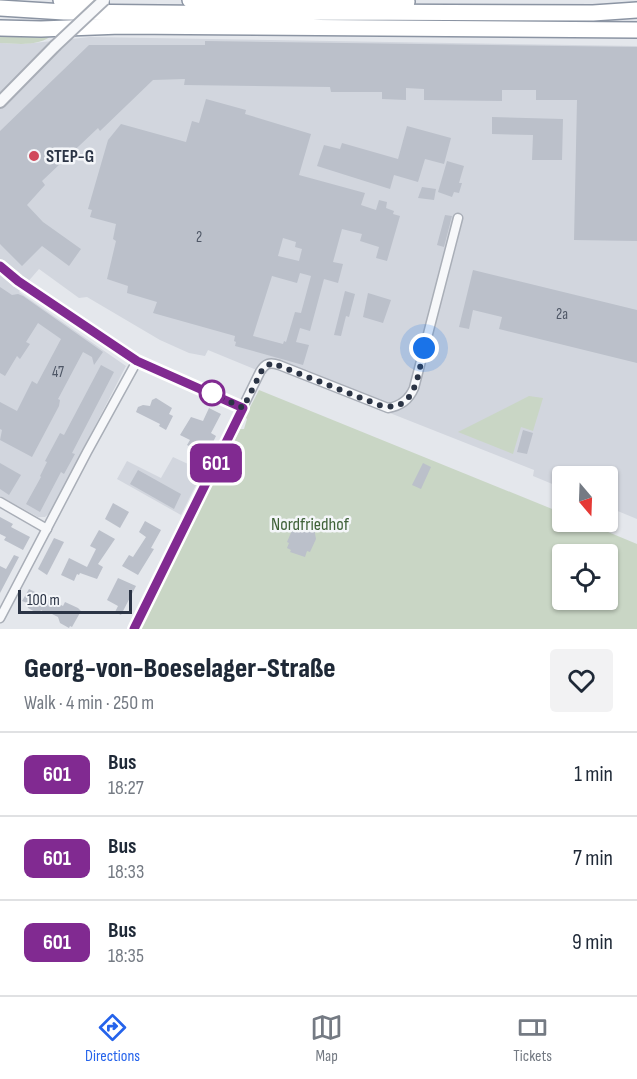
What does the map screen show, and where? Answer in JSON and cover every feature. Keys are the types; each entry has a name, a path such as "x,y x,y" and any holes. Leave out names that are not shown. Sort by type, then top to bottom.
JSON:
{"highway":[{"path":"61,0 228,9 315,9 329,12"},
{"path":"190,0 623,6 637,10"},
{"path":"0,8 141,13 297,14 329,12 593,13 637,10"},
{"path":"0,18 121,26"},
{"path":"0,28 121,26 637,30"}],"street":[{"path":"0,102 104,0"},
{"path":"134,629 263,368 272,363 388,408 404,403 410,397 458,218"},
{"path":"0,266 18,281 137,361 243,408"},
{"path":"0,618 137,361"},
{"path":"0,502 47,529"}],"shaded area":[{"path":"90,37 637,46 637,519 618,511 618,466 552,466 552,484 533,476 534,470 271,366 266,374 208,350 205,356 189,353 160,340 87,297 79,298 39,269 19,292 126,366 50,513 45,517 38,517 0,496 0,43 24,44"},
{"path":"173,457 203,471 181,515 117,479 127,461 161,478"}],"green space":[{"path":"0,33 55,33 43,41 22,44 0,43"},
{"name":"Nordfriedhof","path":"259,390 552,509 552,532 608,532 637,544 637,629 141,629 240,429 244,429 247,419 245,417"},
{"path":"529,396 543,398 533,431 521,427 513,454 458,432"}],"building":[{"name":"STEP-G","path":"205,41 637,47 637,241 574,240 577,100 536,100 536,90 502,90 502,101 424,100 424,89 406,88 406,100 382,99 382,92 331,92 330,87 184,85 185,79 153,80 100,131 98,128 42,181 45,185 27,205 43,222 81,249 69,266 42,246 22,266 0,244 0,131 89,45 205,45"},
{"path":"206,99 246,110 245,114 311,134 299,175 365,193 361,205 376,210 379,200 387,202 386,208 400,216 387,261 376,258 379,247 360,241 362,234 342,229 333,262 343,264 338,283 324,279 310,331 300,328 296,342 309,345 303,365 235,346 235,336 153,313 157,302 127,293 128,286 107,279 116,241 113,239 116,224 90,217 92,210 88,209 108,140 121,124 186,142 192,121 199,123","holes":["283,238 296,242 295,247 302,249 299,261 278,256","300,273 311,276 301,313 295,312 286,342 284,341 283,344 253,336 272,276 297,283"]},
{"path":"492,117 563,119 562,160 532,160 533,135 492,134"},
{"path":"407,126 451,138 444,164 425,159 418,182 394,175 390,189 317,166 324,145 340,149 342,143 398,159"},
{"path":"447,161 464,166 459,183 462,183 459,193 454,192 452,197 438,192"},
{"path":"422,187 436,189 434,200 418,198"},
{"path":"445,215 452,216 444,247 437,245"},
{"path":"473,270 637,310 637,363 499,329 502,317 473,310 469,329 459,327"},
{"path":"0,287 12,295 23,296 103,352 94,365 92,357 83,352 58,399 60,400 59,406 32,457 0,440 2,430 0,429 0,402 17,411 32,381 37,384 61,339 38,323 26,342 30,344 20,359 17,356 5,376 0,373"},
{"path":"345,291 355,294 341,336 334,335"},
{"path":"368,293 391,300 383,323 363,317"},
{"path":"101,365 114,372 72,453 75,454 64,474 61,472 40,512 26,504 41,477 47,462 45,461 60,433 64,435"},
{"path":"156,398 172,408 169,414 173,416 166,430 159,426 160,424 136,412 138,407 150,406 152,400"},
{"path":"209,408 221,414 211,433 216,436 209,450 198,444 195,449 187,445 190,440 180,435 191,417 203,421"},
{"path":"523,430 533,433 527,454 517,452"},
{"path":"0,463 21,475 9,495 0,489"},
{"path":"423,463 431,467 421,489 412,485"},
{"path":"138,470 181,494 174,509 130,484"},
{"path":"113,503 129,512 120,528 105,519"},
{"path":"0,517 13,524 11,527 30,537 23,550 4,540 6,537 0,534"},
{"path":"145,521 161,530 151,548 154,549 138,575 122,566 129,555 133,557 146,537 139,532"},
{"path":"304,523 314,528 316,539 305,557 290,552 291,550 287,548 293,528 296,529"},
{"path":"99,530 115,539 98,564 103,567 97,579 80,573 74,581 61,575 69,558 87,567 96,549 90,546"},
{"path":"54,538 64,542 47,575 38,569"},
{"path":"14,555 19,557 0,593 0,566 6,569"},
{"path":"118,578 136,586 121,615 115,612 118,606 107,600"},
{"path":"29,589 63,606 65,602 78,608 81,611 72,627 69,628 60,623 58,617 48,612 47,614 41,610 39,614 28,608 27,603 22,601"}],"bus line":[{"name":"601","path":"0,266 18,281 137,361 243,408 134,629"}],"place":[{"name":"STEP-G","path":"34,156"}],"route":[{"path":"212,393 243,408 263,368 266,364 272,363 379,405 388,408 396,407 404,403 413,392 424,348"}]}
